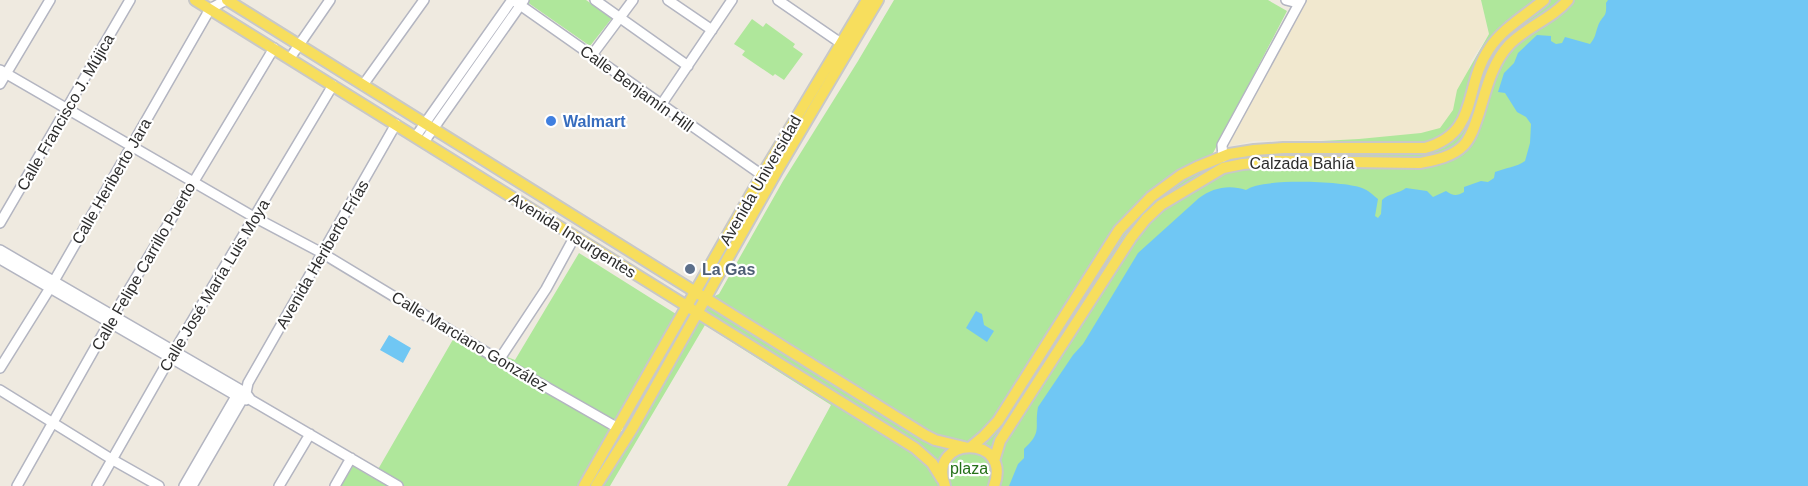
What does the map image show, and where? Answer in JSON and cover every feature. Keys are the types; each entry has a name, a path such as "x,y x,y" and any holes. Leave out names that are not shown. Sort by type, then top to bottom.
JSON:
{"main road":[{"name":"Avenida Insurgentes","path":"195,0 915,448 932,463 944,482"},
{"name":"Avenida Insurgentes","path":"226,0 925,435 935,440 968,446"},
{"name":"Avenida Universidad","path":"584,486 762,175 845,46 878,0"},
{"name":"Calzada Bahía","path":"944,482 942,470 944,462 956,449 968,446 984,436 998,421 1119,230 1151,197 1197,167 1223,156 1254,150 1425,148 1438,145 1449,138 1463,122 1482,59 1490,46 1510,26 1544,0"},
{"name":"Calzada Bahía","path":"994,461 1000,441 1120,254 1146,219 1161,205 1223,168 1243,164 1277,161 1420,163 1451,154 1463,146 1473,132 1495,64 1501,55 1521,35 1568,0"},
{"name":"Avenida Universidad","path":"596,486 632,429 777,171 845,46 864,1"},
{"path":"1343,149 1344,163"},
{"path":"799,375 809,363"},
{"path":"968,446 985,451 994,461 997,477 994,486"}],"street":[{"path":"0,84 3,72 50,0"},
{"name":"Calle Francisco J. Mújica","path":"0,223 130,0"},
{"path":"210,9 226,0"},
{"path":"290,58 330,0"},
{"path":"363,85 424,0"},
{"path":"595,0 688,66"},
{"path":"592,55 633,0"},
{"path":"668,0 712,30"},
{"path":"661,105 732,0"},
{"path":"778,0 845,46"},
{"path":"1223,156 1222,145 1299,2 1286,0"},
{"path":"420,139 517,1"},
{"name":"Calle Benjamín Hill","path":"517,1 762,175"},
{"name":"Calle Heriberto Jara","path":"0,368 52,285 210,9"},
{"name":"Calle Felipe Carrillo Puerto","path":"16,486 111,319 274,48"},
{"name":"Calle Marciano González","path":"3,72 322,254 618,428"},
{"name":"Calle José María Luis Moya","path":"97,486 172,355 333,85"},
{"name":"Avenida Heriberto Frías","path":"192,486 396,124"},
{"path":"499,360 546,289 575,236"},
{"path":"0,250 52,285"},
{"path":"0,259 52,285 244,394 398,486"},
{"path":"0,390 112,460 159,486"},
{"name":"Avenida Heriberto Frías","path":"184,486 244,394"},
{"path":"279,486 310,434"},
{"path":"335,486 351,459"}],"shaded area":[{"path":"1307,0 1481,0 1489,34 1471,61 1455,114 1438,131 1365,140 1254,141 1226,147 1225,145"}],"green space":[{"path":"528,0 586,0 612,18 590,46 527,2"},
{"name":"plaza","path":"894,0 1268,0 1287,11 1211,157 1263,144 1359,139 1421,133 1440,128 1453,110 1457,90 1489,34 1481,0 1808,0 1808,486 787,486 831,405 705,325 610,486 341,486 353,466 373,478 455,336 515,360 579,253 676,314 719,294 783,181"},
{"path":"752,19 763,27 766,23 795,44 793,47 803,54 784,80 775,74 773,76 742,55 745,51 734,44"}],"water":[{"path":"1608,0 1808,0 1808,486 1009,486 1018,464 1024,458 1024,449 1036,434 1038,407 1083,344 1138,253 1199,198 1215,189 1227,187 1246,190 1254,186 1284,182 1338,184 1362,188 1378,199 1375,216 1378,218 1381,214 1382,200 1406,188 1427,191 1433,197 1446,191 1453,195 1459,194 1464,192 1464,187 1481,181 1488,182 1494,178 1495,172 1525,161 1530,143 1531,124 1526,117 1517,112 1505,93 1498,92 1504,73 1514,63 1518,53 1537,35 1551,36 1551,41 1556,44 1562,43 1565,37 1590,44 1605,14"},
{"path":"976,311 982,314 984,325 994,331 987,342 966,328"},
{"path":"389,335 411,348 403,363 380,350"}],"place":[{"name":"Walmart","path":"551,121"},
{"name":"La Gas","path":"690,269"}]}
